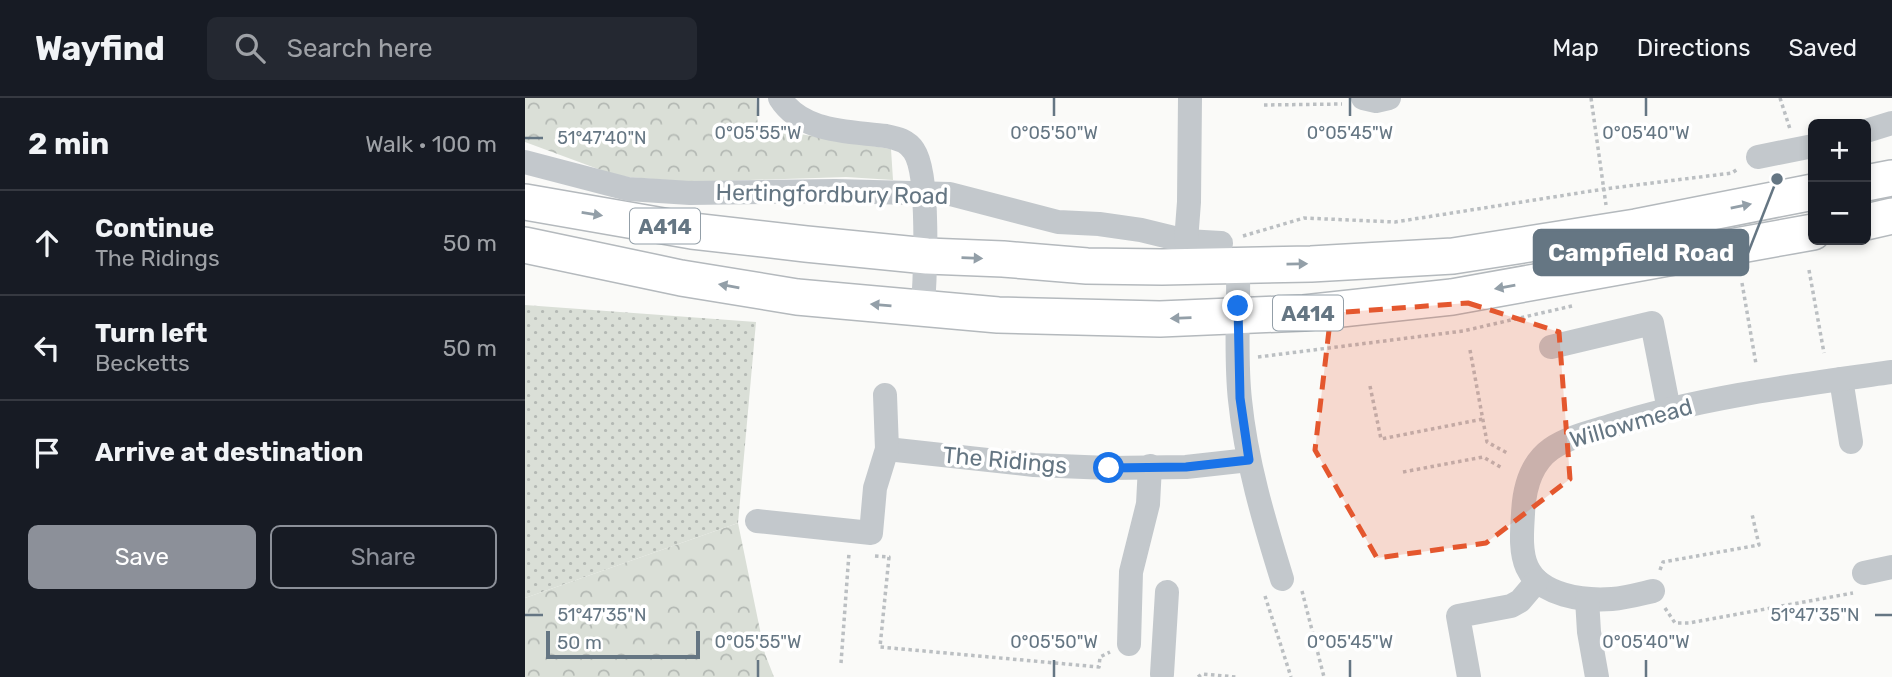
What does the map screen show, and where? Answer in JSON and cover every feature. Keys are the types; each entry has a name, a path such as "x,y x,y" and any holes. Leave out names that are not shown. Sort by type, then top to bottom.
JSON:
{"highway":[{"path":"1871,182 1892,178"},
{"name":"A414","path":"525,202 692,231 927,256 1087,266 1229,254 1453,256 1636,227 1808,193"},
{"path":"1871,221 1892,216"},
{"name":"A414","path":"525,246 681,278 797,297 998,315 1082,318 1304,313 1452,296 1808,233"}],"street":[{"path":"780,98 785,106 811,125 886,136 906,142 917,154 927,256 923,308"},
{"path":"1186,240 1190,98"},
{"path":"1363,98 1376,101 1389,98"},
{"path":"1871,129 1892,123"},
{"path":"1758,157 1808,147"},
{"name":"Hertingfordbury Road","path":"525,162 628,189 690,193 950,194 1058,222 1130,228 1186,240 1229,254"},
{"path":"1229,254 1239,316 1240,398 1249,460 1282,579"},
{"path":"1551,347 1652,323 1669,410"},
{"name":"Willowmead","path":"1537,581 1527,568 1522,536 1527,485 1541,457 1553,447 1569,439 1669,410 1892,372"},
{"path":"1841,379 1851,442"},
{"path":"757,521 861,546 887,449 885,395"},
{"name":"The Ridings","path":"887,449 1034,465 1109,468 1205,466 1249,460"},
{"path":"1150,466 1146,519 1131,572 1129,638 1164,636"},
{"path":"1864,573 1892,567"},
{"path":"1469,677 1458,616 1511,606 1520,601 1537,581 1564,594 1587,599 1613,599 1653,591"},
{"path":"1162,674 1167,592"},
{"path":"1587,599 1589,632 1597,677"}],"path":[{"path":"1264,105 1340,105 1352,98"},
{"path":"1591,98 1608,214"},
{"path":"1229,254 1304,218 1395,222 1604,189 1732,173 1758,157"},
{"path":"1809,270 1824,353"},
{"path":"1742,283 1756,363"},
{"path":"1251,358 1463,331 1575,305"},
{"path":"1470,351 1487,442 1509,454"},
{"path":"1370,386 1381,439 1483,419"},
{"path":"1403,472 1483,457 1502,468"},
{"path":"1752,514 1759,545 1663,562 1653,591 1675,623 1689,623 1854,593 1864,573"},
{"path":"841,663 861,546 889,557 880,647 1099,667 1100,657 1129,638"},
{"path":"1291,677 1264,591 1282,579 1299,578 1324,677"},
{"path":"1198,677 1202,674 1236,677"}],"highlighted area":[{"path":"1468,303 1559,332 1570,479 1486,543 1377,558 1315,450 1331,313"}],"green space":[{"path":"525,98 756,98 758,127 891,149 893,180 846,177 689,182 617,176 525,142"},
{"path":"525,305 756,322 738,523 525,598"},
{"path":"738,523 765,654 774,677 525,677 525,598"}],"place":[{"name":"Campfield Road","path":"1777,179"}],"route":[{"path":"1109,468 1186,467 1249,460 1240,398 1238,306"}]}
